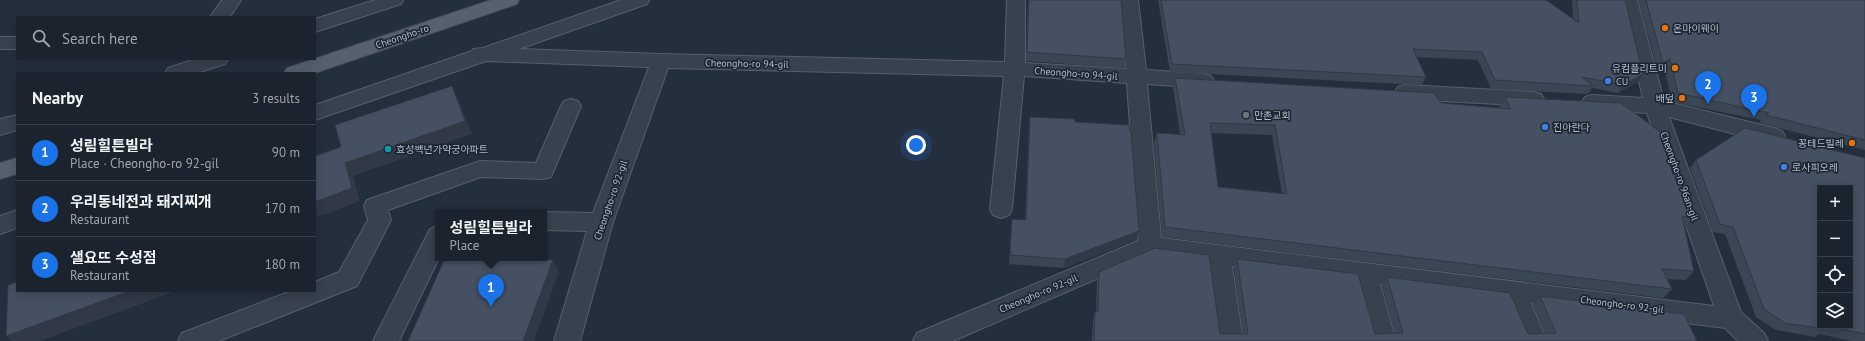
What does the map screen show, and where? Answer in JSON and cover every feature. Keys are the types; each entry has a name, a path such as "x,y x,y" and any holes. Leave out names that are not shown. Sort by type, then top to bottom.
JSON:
{"main road":[{"name":"Cheongho-ro","path":"297,72 510,0"},
{"path":"0,171 16,166"}],"street":[{"path":"221,16 232,0"},
{"path":"316,26 394,0"},
{"path":"316,113 480,54 640,0"},
{"path":"1001,208 1015,69 1016,0"},
{"path":"1129,0 1137,78 1150,246"},
{"name":"Cheongho-ro 96an-gil","path":"1628,0 1655,106 1731,318 1755,341"},
{"path":"0,43 16,43"},
{"name":"Cheongho-ro 94-gil","path":"480,54 661,61 1015,69 1137,78 1225,82"},
{"path":"181,68 214,60"},
{"name":"Cheongho-ro 92-gil","path":"567,341 601,222 661,61"},
{"path":"1384,91 1552,100"},
{"path":"1576,102 1655,106 1790,140"},
{"path":"316,292 348,279 380,220 375,206 480,169 543,170 571,106"},
{"path":"0,127 16,122"},
{"path":"0,225 16,219"},
{"path":"547,221 601,222"},
{"path":"386,341 435,241"},
{"name":"Cheongho-ro 92-gil","path":"926,341 1150,246 1731,318"},
{"path":"1218,254 1230,341"},
{"path":"1365,272 1383,341"},
{"path":"1514,291 1534,341"},
{"path":"191,341 315,292"}],"building":[{"path":"1029,0 1121,0 1126,59 1027,52"},
{"path":"1161,0 1546,0 1579,23 1577,0 1625,0 1643,74 1623,85 1582,77 1593,86 1495,80 1482,52 1413,49 1426,77 1172,64"},
{"path":"1646,0 1865,0 1865,140 1766,115 1769,113 1678,93 1670,59 1663,63"},
{"path":"1175,78 1434,93 1441,103 1511,109 1505,97 1621,103 1663,134 1673,175 1677,172 1693,218 1682,216 1694,271 1662,269 1672,289 1165,227 1157,133 1185,135","holes":["1210,123 1275,125 1287,194 1218,187"]},
{"path":"452,86 465,121 345,163 352,188 316,202 316,156 341,147 335,125"},
{"path":"1030,117 1075,119 1075,122 1129,125 1131,132 1139,231 1065,259 1010,255 1012,219 1026,220"},
{"path":"1745,128 1865,158 1865,334 1841,329 1853,329 1853,185 1817,185 1817,328 1785,323 1764,309 1733,227 1720,224 1696,160"},
{"path":"1155,248 1209,255 1220,334 1247,334 1248,332 1237,259 1358,274 1375,334 1403,333 1387,277 1510,293 1528,334 1556,333 1540,296 1684,314 1697,341 1094,341 1095,312 1098,312 1099,272"},
{"path":"553,260 523,341 408,341 444,261"},
{"path":"16,282 16,292 127,292 6,336 8,285"}],"place":[{"name":"온마이웨이","path":"1665,28"},
{"name":"유컴플리트미","path":"1675,68"},
{"name":"CU","path":"1608,81"},
{"name":"배덮","path":"1682,98"},
{"name":"우리동네전과 돼지찌개","path":"1708,104"},
{"name":"만촌교회","path":"1246,115"},
{"name":"샐요뜨 수성점","path":"1754,117"},
{"name":"진아란다","path":"1545,127"},
{"name":"꽁테드빌레","path":"1852,143"},
{"name":"효성백년가약궁아파트","path":"388,149"},
{"name":"로사피오레","path":"1784,167"},
{"name":"성림힐튼빌라","path":"491,307"}]}
